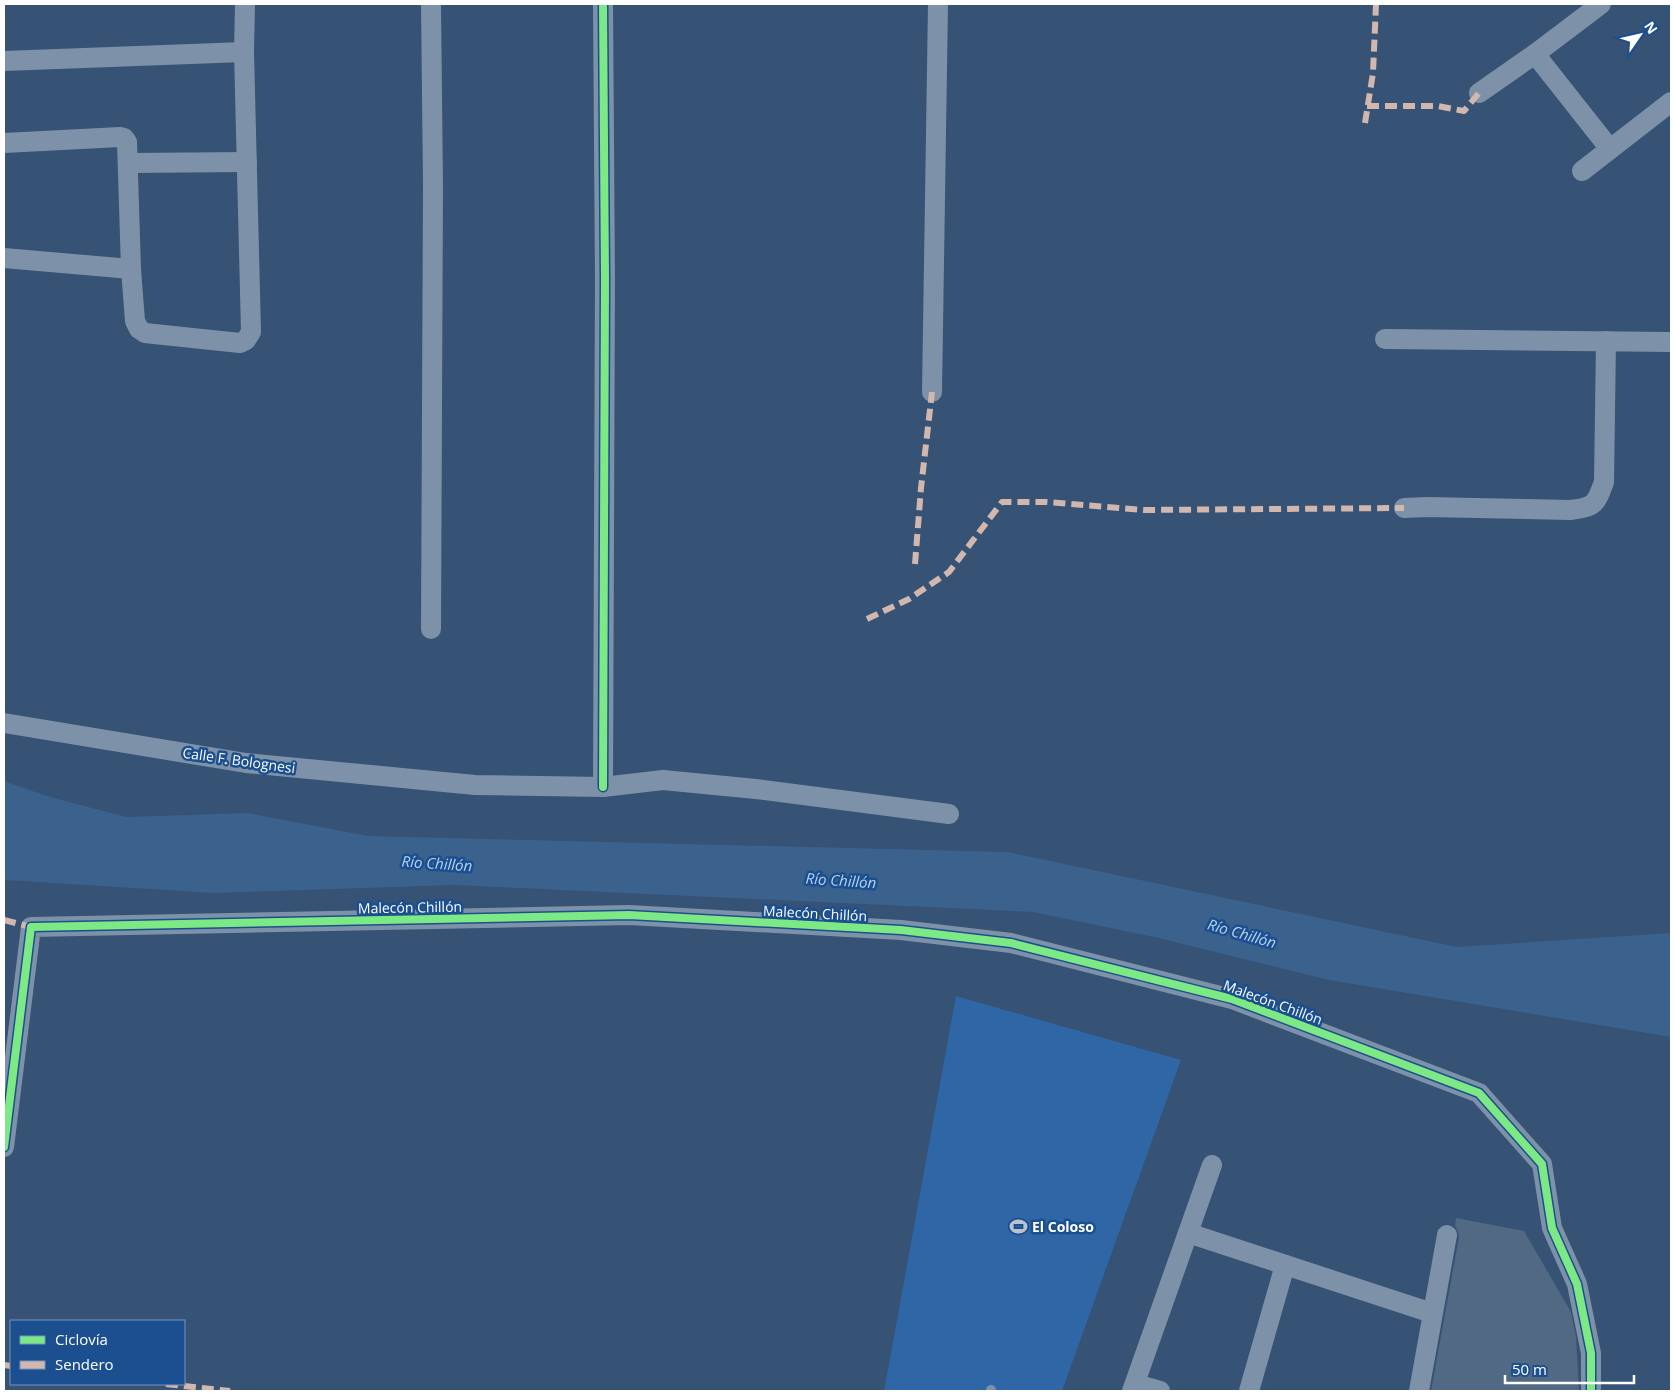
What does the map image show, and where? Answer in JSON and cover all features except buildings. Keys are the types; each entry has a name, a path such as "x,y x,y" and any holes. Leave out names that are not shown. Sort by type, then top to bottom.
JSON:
{"street":[{"path":"4,143 124,138 127,142 131,269 135,321 138,329 145,333 240,343 246,340 251,332 244,52 245,4"},
{"path":"430,630 431,4"},
{"path":"602,786 605,290 603,4"},
{"path":"932,392 938,4"},
{"path":"1479,93 1601,4"},
{"path":"4,61 244,52"},
{"path":"1535,54 1610,149"},
{"path":"1582,171 1671,102"},
{"path":"128,164 247,162"},
{"path":"4,258 131,269"},
{"path":"1385,339 1671,342"},
{"path":"1404,508 1570,510 1586,508 1597,501 1604,482 1606,341"},
{"name":"Calle F. Bolognesi","path":"4,723 246,763 475,785 602,786 663,780 756,789 949,814"},
{"name":"Malecón Chillón","path":"4,1147 31,927 629,915 901,930 1011,943 1232,999 1479,1093 1542,1164 1552,1228 1577,1284 1590,1353 1591,1391"},
{"path":"1160,1391 1134,1388 1212,1165"},
{"path":"1188,1233 1432,1313"},
{"path":"1419,1391 1447,1235"},
{"path":"1249,1391 1285,1265"}],"shaded area":[{"name":"El Coloso","path":"956,996 1181,1060 1062,1391 884,1391"}],"water":[{"name":"Río Chillón","path":"4,781 47,796 126,817 248,813 368,836 1008,852 1457,947 1671,933 1671,1037 1329,980 1154,937 1033,912 454,885 214,893 4,880"}],"marked path":[{"path":"1365,123 1373,73 1376,4"},
{"path":"1367,106 1438,106 1464,111 1479,93"},
{"path":"915,564 921,488 932,392"},
{"path":"867,619 909,599 949,572 1002,502 1046,502 1144,510 1404,508"},
{"path":"4,920 31,927"},
{"path":"4,1365 10,1366"},
{"path":"175,1385 230,1391"}],"cycle path":[{"path":"603,4 605,280 603,787"},
{"path":"4,1147 31,927 629,915 901,930 1011,943 1232,999 1479,1093 1542,1164 1552,1228 1577,1284 1591,1353 1591,1391"}],"place":[{"name":"El Coloso","path":"1018,1226"}]}
